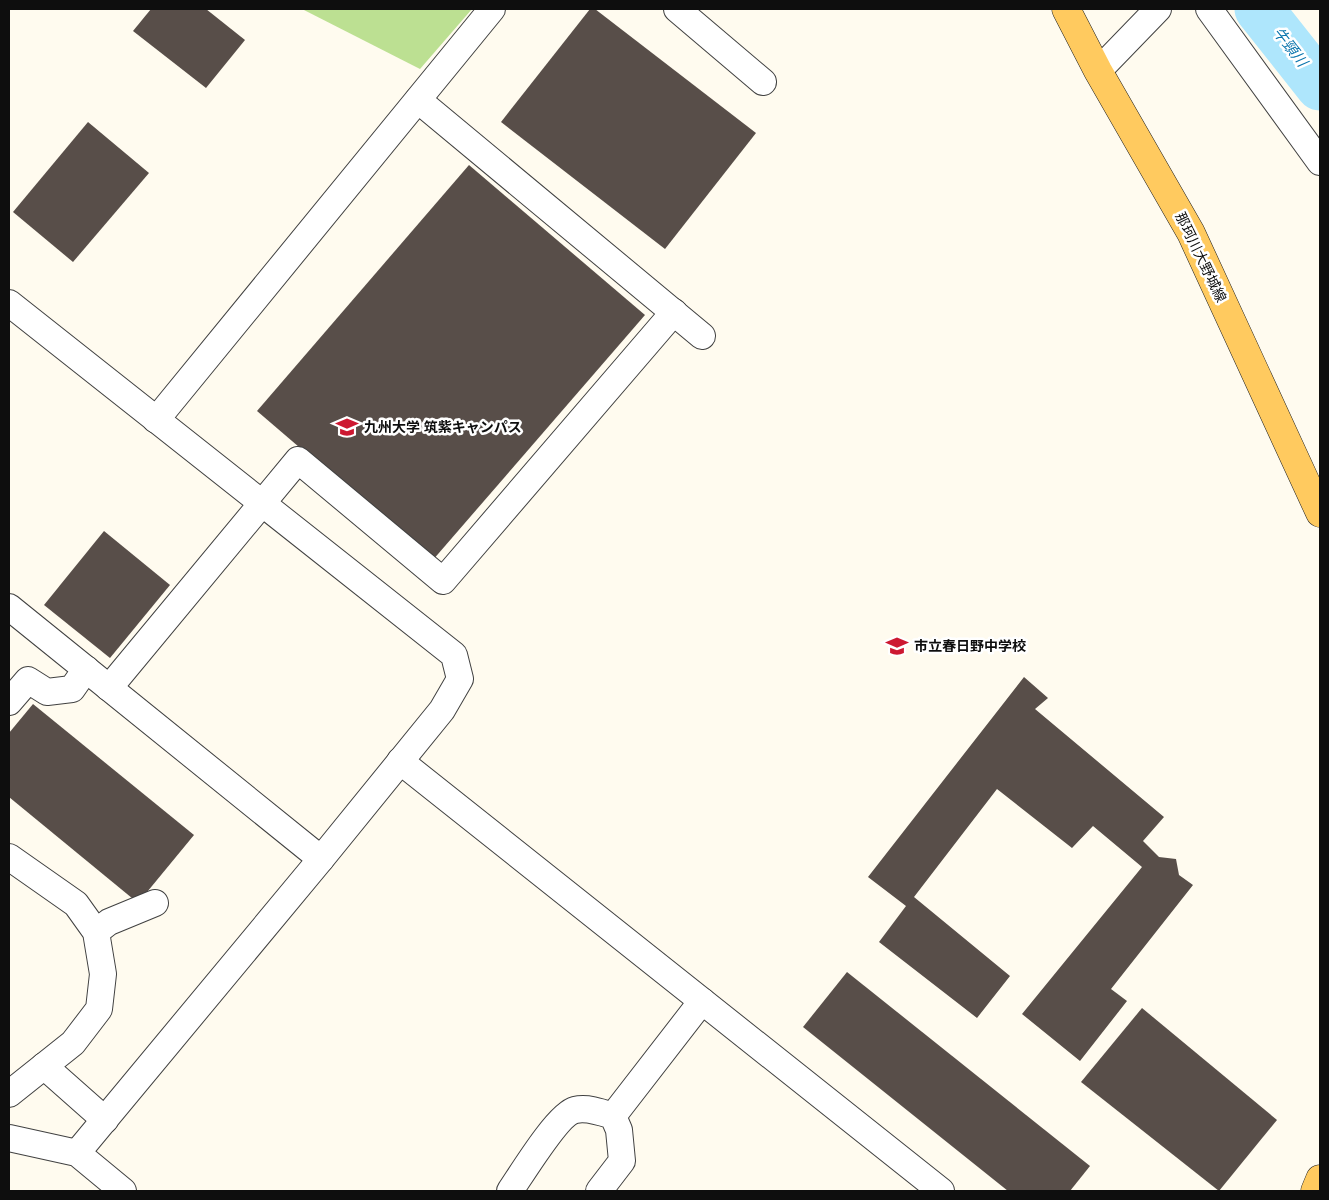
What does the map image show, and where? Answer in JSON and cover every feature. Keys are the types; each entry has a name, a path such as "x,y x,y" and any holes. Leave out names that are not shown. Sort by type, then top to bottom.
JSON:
{"main road":[{"name":"那珂川大野城線","path":"1066,9 1098,71 1191,233 1320,513"},
{"path":"1315,1191 1320,1179"}],"street":[{"path":"156,420 492,9"},
{"path":"676,9 763,82"},
{"path":"1098,71 1158,9"},
{"path":"1209,9 1320,162"},
{"path":"418,100 702,336"},
{"path":"9,303 454,655 460,679 442,710 321,860 77,1153"},
{"path":"109,688 298,460 443,581 674,312"},
{"path":"9,607 321,860"},
{"path":"9,702 28,680 47,692 72,689 86,669"},
{"path":"400,761 941,1191"},
{"path":"9,857 76,904 96,932 104,974 99,1009 73,1043 9,1094"},
{"path":"96,932 108,922 155,903"},
{"path":"612,1116 702,1001"},
{"path":"44,1066 104,1120"},
{"path":"510,1191 558,1123 574,1110 596,1110 612,1116 619,1130 622,1161 599,1191"},
{"path":"9,1138 77,1153 123,1191"}],"green space":[{"path":"302,9 472,9 420,69"}],"building":[{"path":"151,9 206,9 245,40 206,88 133,31"},
{"path":"590,9 595,9 756,133 665,249 501,122"},
{"path":"88,122 149,173 73,262 13,212"},
{"path":"469,165 645,315 432,561 257,411"},
{"path":"104,531 170,585 110,658 44,605"},
{"path":"1024,677 1048,698 1035,709 1164,817 1143,841 1159,857 1176,859 1179,875 1193,885 1111,989 1127,1001 1080,1061 1022,1014 1142,867 1093,826 1072,848 997,789 914,897 1010,976 977,1018 879,942 906,906 868,877"},
{"path":"33,704 194,835 138,903 9,797 9,733"},
{"path":"847,972 1090,1166 1070,1191 1008,1191 803,1027"},
{"path":"1142,1008 1277,1120 1219,1191 1081,1082"}],"waterway":[{"name":"牛頸川","path":"1259,9 1320,86"}],"place":[{"name":"九州大学 筑紫キャンパス","path":"347,427"},
{"name":"市立春日野中学校","path":"897,646"}]}
